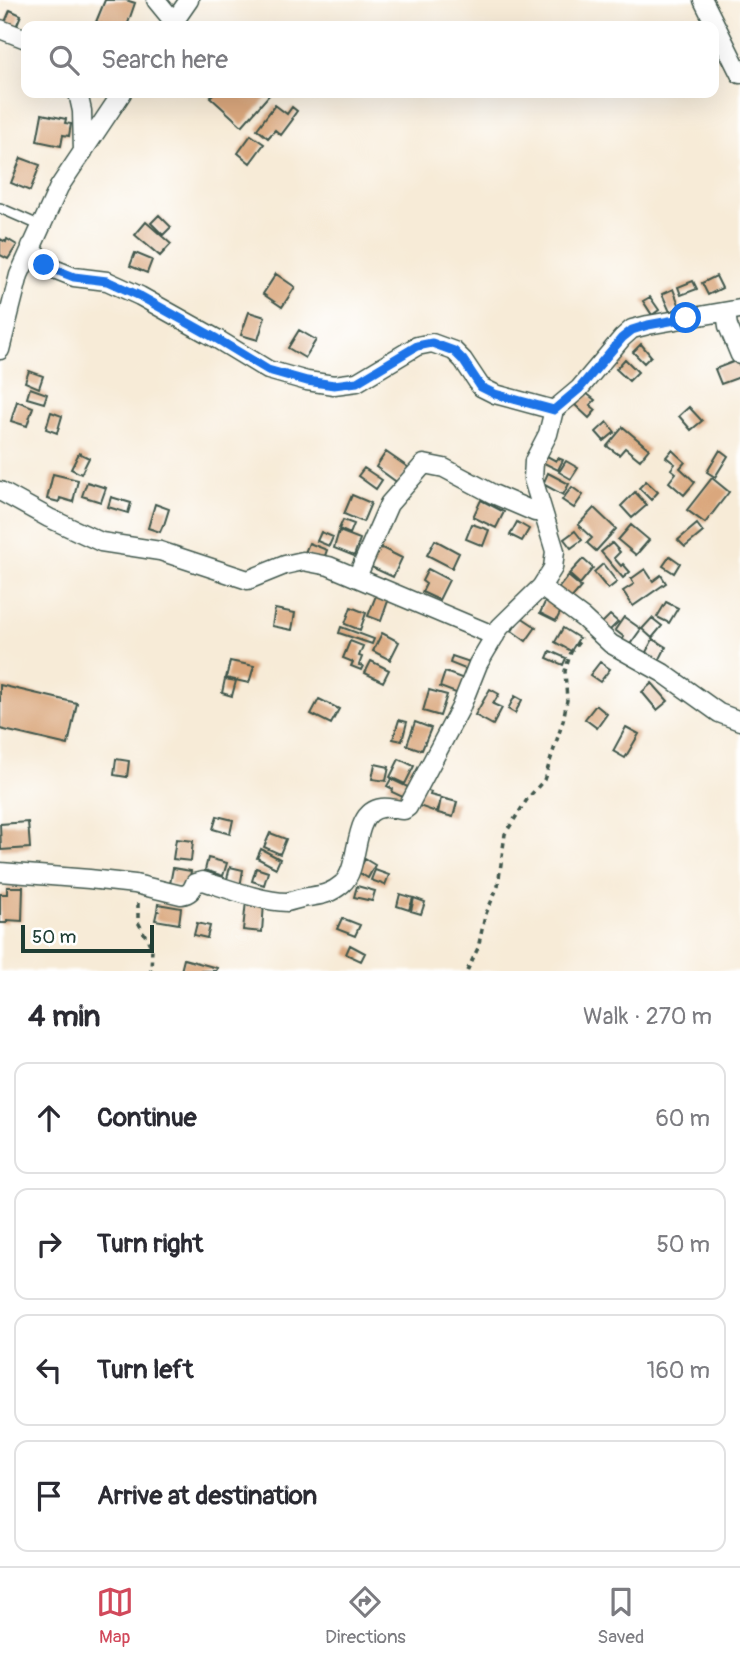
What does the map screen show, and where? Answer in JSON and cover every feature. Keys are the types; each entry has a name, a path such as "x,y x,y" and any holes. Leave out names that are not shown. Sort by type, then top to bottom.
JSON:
{"street":[{"path":"156,0 170,21"},
{"path":"174,21 189,0"},
{"path":"703,0 714,21"},
{"path":"0,29 21,37"},
{"path":"719,32 740,74"},
{"path":"79,98 83,152"},
{"path":"0,350 19,275 31,246 59,187 119,98"},
{"path":"31,246 44,265 74,277 107,281 140,296 268,370 334,385 357,382 417,346 432,343 454,351 481,387 495,394 554,410"},
{"path":"0,872 135,884 181,895 192,890 195,883 203,881 257,897 287,902 304,897 318,897 340,886 353,866 365,818 382,808 404,810 408,807 460,709 478,664 500,627 541,587 553,568 555,551 533,479 534,461 548,434 554,410 579,389 622,338 632,330 648,325 733,311 728,326 740,355"},
{"path":"357,577 389,504 424,464 444,468 535,512 542,509"},
{"path":"0,491 101,542 160,551 248,580 285,565 303,562 329,566 495,636"},
{"path":"541,587 592,625 611,644 663,673 719,713 740,721"}],"lane":[{"path":"0,208 41,226"}],"path":[{"path":"467,971 478,948 485,916 498,886 506,834 512,821 544,780 567,700 565,671 571,652 592,625"},
{"path":"135,884 138,922 152,948 151,971"}],"building":[{"path":"105,0 135,3 129,21 96,21"},
{"path":"10,10 21,15 16,27 5,22"},
{"path":"211,98 267,98 242,126"},
{"path":"275,105 287,114 292,107 297,111 281,135 275,130 268,138 257,129"},
{"path":"42,114 66,119 65,123 71,124 69,136 63,135 61,146 37,141"},
{"path":"251,135 264,144 250,163 238,153"},
{"path":"21,158 40,165 30,191 11,183"},
{"path":"159,215 171,227 163,235 151,223"},
{"path":"146,222 171,244 160,256 135,235"},
{"path":"0,239 6,242 7,239 17,245 8,259 0,255"},
{"path":"135,253 152,260 147,273 130,266"},
{"path":"276,274 295,287 282,307 263,294"},
{"path":"716,276 722,288 708,295 702,283"},
{"path":"693,281 697,289 681,295 678,287"},
{"path":"673,289 680,307 670,312 662,294"},
{"path":"650,297 659,310 652,315 643,301"},
{"path":"249,312 265,317 258,340 241,335"},
{"path":"299,330 316,340 305,358 288,348"},
{"path":"641,344 651,356 644,363 633,352"},
{"path":"625,359 638,372 629,381 616,369"},
{"path":"738,360 740,377 721,384 715,369"},
{"path":"29,371 43,376 39,388 25,382"},
{"path":"30,388 47,394 44,403 27,398"},
{"path":"586,393 595,400 590,405 596,410 589,418 575,405"},
{"path":"17,401 33,407 27,426 11,421"},
{"path":"689,407 702,421 691,430 679,416"},
{"path":"51,412 62,416 57,433 46,429"},
{"path":"607,422 615,432 604,441 596,432"},
{"path":"623,427 649,449 640,460 625,448 619,455 607,446"},
{"path":"672,450 685,462 680,468 695,482 684,495 669,482 676,473 671,469 675,464 666,457"},
{"path":"720,450 728,456 715,477 707,472"},
{"path":"386,452 409,468 398,483 376,467"},
{"path":"79,453 89,458 81,474 71,469"},
{"path":"545,455 556,461 558,458 563,460 558,470 542,462"},
{"path":"566,461 578,468 571,479 559,472"},
{"path":"364,468 382,480 376,489 358,476"},
{"path":"548,473 569,484 563,495 543,484"},
{"path":"53,474 78,480 73,502 60,498 59,502 47,499"},
{"path":"712,478 729,492 705,523 687,510"},
{"path":"646,481 658,492 651,500 639,488"},
{"path":"87,482 106,488 101,502 82,496"},
{"path":"572,487 583,495 574,508 562,500"},
{"path":"635,492 647,505 632,518 621,506"},
{"path":"352,495 371,503 363,522 344,514"},
{"path":"111,497 131,503 128,513 108,507"},
{"path":"481,500 504,512 496,528 473,517"},
{"path":"155,504 169,509 160,532 148,528"},
{"path":"594,508 616,529 596,551 587,543 592,538 578,525"},
{"path":"343,520 354,524 350,534 339,529"},
{"path":"517,522 529,529 522,541 510,535"},
{"path":"472,524 489,530 483,546 466,539"},
{"path":"697,524 703,532 685,547 678,540"},
{"path":"631,525 649,540 636,555 618,540"},
{"path":"339,531 360,539 354,556 334,548"},
{"path":"575,531 582,540 571,548 564,539"},
{"path":"321,532 333,537 329,546 317,541"},
{"path":"435,540 459,553 452,568 427,555"},
{"path":"309,543 327,550 323,561 304,555"},
{"path":"612,543 620,552 614,558 630,572 623,578 601,552"},
{"path":"376,545 402,558 393,577 367,565"},
{"path":"670,556 680,563 674,573 663,566"},
{"path":"583,559 593,568 580,584 569,574"},
{"path":"603,564 617,582 608,589 594,572"},
{"path":"428,569 449,580 439,600 422,592 426,584 422,581"},
{"path":"645,569 653,581 661,575 666,583 633,606 623,591 634,584 631,579"},
{"path":"568,576 581,587 570,600 558,589"},
{"path":"377,593 389,598 381,621 368,616"},
{"path":"547,598 564,605 556,621 540,613"},
{"path":"666,602 678,608 669,623 657,617"},
{"path":"351,607 366,613 360,630 345,624"},
{"path":"275,609 295,613 292,630 272,626"},
{"path":"610,615 618,622 608,632 601,624"},
{"path":"521,617 536,627 526,641 512,631"},
{"path":"624,617 641,629 628,647 621,642 624,637 615,630"},
{"path":"652,618 662,626 652,638 642,629"},
{"path":"341,627 374,639 372,644 339,633"},
{"path":"563,628 579,638 571,651 555,642"},
{"path":"382,633 399,642 390,660 373,651"},
{"path":"653,639 666,647 659,661 645,654"},
{"path":"350,641 363,646 359,656 362,657 359,665 363,666 361,670 351,666 353,662 343,658"},
{"path":"550,651 566,658 563,665 547,658"},
{"path":"452,656 473,663 470,671 450,663"},
{"path":"230,661 254,666 249,683 226,678"},
{"path":"371,661 389,670 383,682 365,673"},
{"path":"600,662 610,669 600,682 590,675"},
{"path":"445,672 467,680 461,695 440,687"},
{"path":"225,679 236,681 232,696 222,693"},
{"path":"652,683 668,701 657,710 642,692"},
{"path":"0,685 77,703 68,745 0,729"},
{"path":"490,689 499,694 493,704 502,708 493,725 475,715"},
{"path":"429,690 447,695 440,716 423,711"},
{"path":"515,696 522,700 515,713 508,709"},
{"path":"319,699 339,709 331,724 311,714"},
{"path":"596,705 607,714 597,728 585,719"},
{"path":"399,720 407,722 402,741 393,739"},
{"path":"415,722 431,728 422,750 407,745"},
{"path":"626,727 639,734 625,758 613,751"},
{"path":"116,759 129,761 127,777 114,775"},
{"path":"399,759 414,766 405,784 390,777"},
{"path":"375,764 389,767 386,781 372,779"},
{"path":"391,779 412,789 407,799 392,792 393,789 387,786"},
{"path":"422,789 431,792 430,795 457,802 453,817 438,813 441,798 436,812 416,805"},
{"path":"217,816 233,820 230,834 213,829"},
{"path":"28,822 30,848 1,850 0,824"},
{"path":"270,833 286,839 280,854 264,847"},
{"path":"176,839 193,841 191,861 173,859"},
{"path":"261,849 280,859 276,868 257,858"},
{"path":"208,858 227,863 223,876 205,870"},
{"path":"365,859 375,865 368,878 358,872"},
{"path":"230,867 243,870 240,887 226,883"},
{"path":"173,868 191,871 188,887 170,884"},
{"path":"256,868 268,872 264,885 252,881"},
{"path":"375,870 389,875 385,885 371,880"},
{"path":"357,886 375,891 372,901 354,897"},
{"path":"7,887 23,887 22,921 7,920 7,923 0,923 0,894 7,894"},
{"path":"400,894 413,898 409,910 397,906"},
{"path":"414,898 425,902 421,914 411,911"},
{"path":"246,901 264,903 262,932 243,930"},
{"path":"158,904 181,908 179,924 155,920"},
{"path":"342,918 360,925 355,936 337,929"},
{"path":"197,923 210,926 207,938 194,935"},
{"path":"350,945 365,953 361,961 346,954"},
{"path":"184,959 217,968 216,971 181,971"}],"route":[{"path":"44,265 74,277 107,281 140,296 268,370 334,385 357,382 417,346 432,343 454,351 481,387 495,394 554,410 579,389 632,330 686,318"}]}
